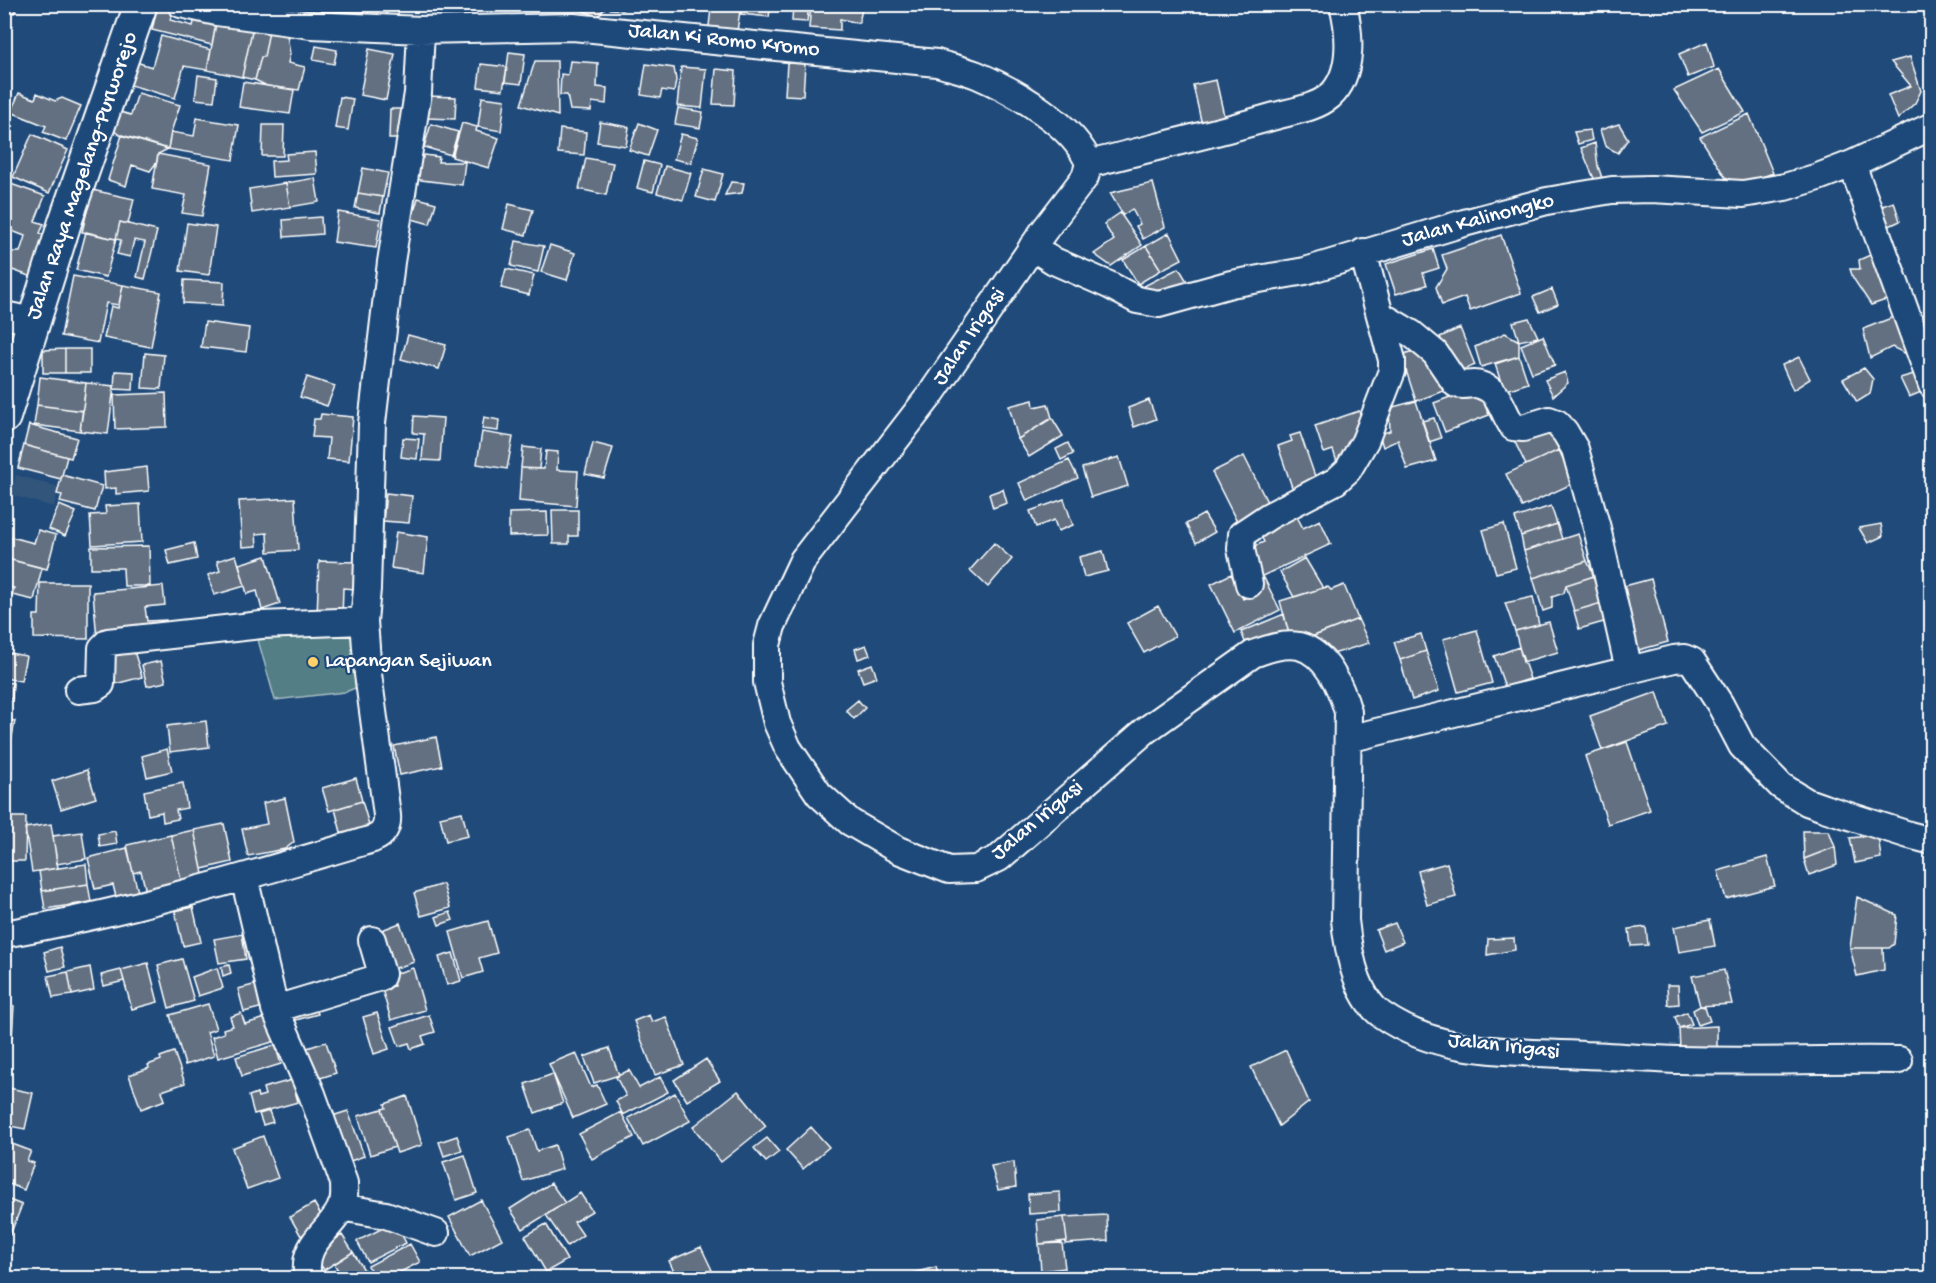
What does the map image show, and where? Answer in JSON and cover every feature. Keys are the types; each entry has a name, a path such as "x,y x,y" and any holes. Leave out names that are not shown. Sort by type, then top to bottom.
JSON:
{"main road":[{"name":"Jalan Raya Magelang-Purworejo","path":"4,417 19,318 65,222 141,4"}],"street":[{"name":"Jalan Ki Romo Kromo","path":"181,4 217,12 311,26 421,30 573,27 937,63 976,75 1034,107 1075,140 1089,164"},
{"path":"1089,164 1227,130 1319,103 1336,89 1345,68 1348,30 1343,4"},
{"path":"4,934 100,914 244,877 373,839 385,830 387,815 368,674 364,621 368,589 372,423 391,262 417,93 421,30"},
{"name":"Jalan Kalinongko","path":"1032,247 1054,261 1137,300 1159,304 1231,284 1305,271 1364,252 1547,201 1612,190 1651,189 1752,193 1802,183 1852,164 1932,126"},
{"name":"Jalan Irigasi","path":"1089,164 1085,177 1032,247 931,394 803,560 772,626 766,645 770,699 788,748 819,795 850,822 898,850 949,870 976,869 999,858 1146,730 1252,654 1272,647 1298,646 1325,664 1345,701 1348,712 1345,920 1347,939 1360,985 1380,1014 1406,1029 1447,1043 1483,1049 1681,1060 1899,1060"},
{"path":"1852,164 1932,385"},
{"path":"1249,584 1240,537 1244,532 1342,476 1358,455 1393,366 1364,252"},
{"path":"1380,315 1412,334 1435,353 1456,384 1460,386 1477,384 1489,389 1498,397 1513,427 1523,428 1549,420 1557,423 1565,432 1575,449 1597,528 1629,670"},
{"path":"78,690 95,688 100,684 102,648 108,642 261,625 364,621"},
{"path":"1348,739 1674,659 1689,659 1702,673 1742,746 1780,786 1824,808 1909,836 1932,841"},
{"path":"244,877 275,1009 312,1094 342,1174 344,1191 341,1207 313,1244 307,1260 308,1278"},
{"path":"275,1009 381,977 372,940"},
{"path":"341,1207 386,1215 436,1233"}],"shaded area":[{"path":"16,475 59,487 54,507 11,495"}],"green space":[{"name":"Lapangan Sejiwan","path":"359,630 366,684 345,692 275,700 258,640"}],"building":[{"path":"4,4 18,4 14,13 4,9"},
{"path":"158,4 174,6 170,20 193,26 195,18 216,23 212,45 152,30"},
{"path":"337,4 363,4 363,13 337,11"},
{"path":"369,4 387,4 386,27 367,26"},
{"path":"580,4 608,4 598,16 578,9"},
{"path":"611,4 651,4 650,9 624,5 623,10 610,9"},
{"path":"656,4 680,4 679,9 656,6"},
{"path":"704,4 741,4 736,38 708,34 711,9 703,8"},
{"path":"742,4 771,4 769,17 741,14"},
{"path":"793,4 809,4 807,22 792,21"},
{"path":"811,4 863,4 859,23 840,19 840,30 809,28"},
{"path":"217,19 253,26 242,77 207,70"},
{"path":"253,26 269,31 264,57 261,57 255,80 242,77"},
{"path":"269,31 287,35 290,54 288,63 305,67 299,90 267,86 255,80 261,57 264,57"},
{"path":"161,36 211,50 207,70 184,66 175,98 127,84 133,61 152,67"},
{"path":"1707,42 1714,67 1688,77 1679,54"},
{"path":"316,46 337,50 334,64 313,60"},
{"path":"369,49 395,54 386,100 360,95"},
{"path":"509,52 525,54 521,84 505,82"},
{"path":"1910,57 1921,91 1915,103 1898,119 1888,95 1911,86 1891,62"},
{"path":"535,61 557,61 558,116 521,105"},
{"path":"570,61 598,63 597,87 607,88 606,104 592,102 591,111 570,110 567,95 560,95 561,74 568,75"},
{"path":"787,63 805,64 803,96 785,95"},
{"path":"481,64 507,67 503,90 478,87"},
{"path":"646,64 674,68 676,80 674,92 662,90 660,98 641,95"},
{"path":"681,67 706,69 702,108 677,106"},
{"path":"716,69 736,71 734,105 713,104"},
{"path":"1719,69 1745,112 1702,132 1674,90"},
{"path":"198,75 217,78 214,101 195,99"},
{"path":"1216,80 1225,120 1202,125 1193,85"},
{"path":"243,82 294,90 290,114 239,107"},
{"path":"19,93 35,99 37,93 55,101 62,98 81,106 66,141 43,132 46,126 11,112"},
{"path":"138,93 180,105 168,149 120,135 114,131 120,112 131,115"},
{"path":"427,96 456,97 455,119 426,118"},
{"path":"340,97 353,99 348,130 335,128"},
{"path":"482,97 505,100 501,131 478,127"},
{"path":"678,108 703,112 700,128 675,124"},
{"path":"390,109 408,109 407,139 389,139"},
{"path":"1749,114 1773,173 1743,184 1725,177 1700,137"},
{"path":"197,118 239,125 233,160 168,149 171,132 194,136"},
{"path":"600,122 629,127 626,146 597,142"},
{"path":"462,123 477,127 476,131 499,138 489,168 452,157"},
{"path":"639,123 657,130 648,156 629,150"},
{"path":"431,124 458,132 451,155 424,147"},
{"path":"1619,124 1628,139 1618,153 1605,146 1600,130"},
{"path":"263,125 284,125 283,156 262,156"},
{"path":"560,129 586,132 584,155 558,153"},
{"path":"1590,130 1592,140 1578,144 1574,132"},
{"path":"32,134 68,150 49,193 13,177"},
{"path":"681,134 698,138 691,163 674,159"},
{"path":"122,135 168,149 158,154 157,162 150,171 132,165 126,186 108,180"},
{"path":"1595,143 1598,166 1604,184 1598,188 1581,148"},
{"path":"315,152 317,174 272,177 271,161 287,160 286,154"},
{"path":"158,154 211,164 202,216 182,213 186,195 152,189"},
{"path":"424,155 439,157 438,162 465,162 462,185 413,179 415,157 423,158"},
{"path":"586,158 613,163 606,195 579,189"},
{"path":"644,161 660,165 653,192 637,188"},
{"path":"665,166 691,173 683,200 657,193"},
{"path":"363,168 388,173 383,197 358,193"},
{"path":"704,169 723,174 715,202 696,197"},
{"path":"315,178 319,202 290,207 286,183"},
{"path":"5,182 45,196 35,221 44,224 40,233 47,238 32,277 4,267 9,252 20,252 25,236 4,228"},
{"path":"731,182 744,183 742,193 725,195"},
{"path":"286,183 290,207 252,213 249,189"},
{"path":"1153,183 1165,227 1143,239 1136,226 1140,224 1132,209 1123,215 1110,193"},
{"path":"92,190 134,199 128,224 120,222 116,239 82,232"},
{"path":"358,193 383,197 380,213 355,208"},
{"path":"418,198 436,203 430,224 412,219"},
{"path":"1894,202 1900,221 1883,229 1879,207"},
{"path":"509,204 533,210 526,235 503,229"},
{"path":"338,212 381,219 376,248 334,242"},
{"path":"1120,213 1142,245 1111,266 1094,254 1114,240 1104,224"},
{"path":"321,217 322,234 284,237 283,220"},
{"path":"120,222 157,231 145,279 137,277 145,242 134,240 130,257 117,254 121,240 116,239"},
{"path":"187,223 216,227 209,275 180,271"},
{"path":"86,232 116,239 106,277 76,270"},
{"path":"1169,233 1182,259 1161,270 1146,246"},
{"path":"1501,235 1521,293 1470,311 1465,297 1442,305 1436,287 1447,269 1442,255"},
{"path":"516,241 544,246 538,272 511,266"},
{"path":"550,245 575,253 567,280 541,272"},
{"path":"1146,246 1161,270 1138,284 1123,260"},
{"path":"1433,249 1439,268 1423,273 1427,285 1396,294 1386,264"},
{"path":"1879,251 1892,298 1871,305 1853,278 1850,269 1860,269 1859,260"},
{"path":"1179,268 1188,283 1152,302 1144,286"},
{"path":"506,269 534,275 529,295 501,288"},
{"path":"73,276 123,285 119,305 106,303 98,343 61,336"},
{"path":"184,280 224,282 223,305 183,303"},
{"path":"123,285 161,292 151,347 104,338 111,306 118,308"},
{"path":"1552,289 1558,304 1540,312 1533,297"},
{"path":"1932,312 1932,343 1925,345 1916,317"},
{"path":"1899,315 1915,358 1892,347 1870,358 1863,329"},
{"path":"1529,318 1538,337 1519,341 1513,322"},
{"path":"205,322 249,328 246,352 201,347"},
{"path":"1460,328 1475,365 1455,373 1440,337"},
{"path":"1505,333 1519,341 1519,356 1481,367 1475,347"},
{"path":"408,335 446,345 439,369 401,359"},
{"path":"1543,336 1555,365 1532,373 1521,345"},
{"path":"1422,348 1443,391 1416,401 1401,355"},
{"path":"65,349 65,373 43,373 43,350"},
{"path":"65,349 90,349 90,373 65,373"},
{"path":"145,353 164,355 161,389 142,388"},
{"path":"1519,356 1528,383 1504,391 1495,364"},
{"path":"1799,357 1810,379 1793,390 1782,365"},
{"path":"1864,368 1873,379 1870,394 1857,402 1843,379"},
{"path":"115,371 134,372 133,390 114,389"},
{"path":"1924,371 1926,390 1909,397 1900,378"},
{"path":"1565,372 1568,383 1553,396 1545,380"},
{"path":"40,377 86,383 83,411 37,405"},
{"path":"307,377 335,386 327,406 300,397"},
{"path":"86,383 114,386 108,434 80,431"},
{"path":"1474,388 1489,415 1445,432 1434,403"},
{"path":"166,393 167,427 115,429 114,395"},
{"path":"1033,400 1034,407 1048,404 1052,418 1018,439 1009,406"},
{"path":"1149,400 1156,419 1134,427 1128,408"},
{"path":"1416,401 1436,461 1407,469 1398,440 1383,447 1379,434 1390,431 1389,408"},
{"path":"37,405 83,411 80,431 34,425"},
{"path":"1359,411 1365,430 1352,435 1356,450 1338,465 1333,450 1324,453 1315,426"},
{"path":"321,414 353,417 349,461 327,459 329,438 312,437 314,419 320,419"},
{"path":"414,416 443,418 440,461 422,460 424,434 413,433"},
{"path":"484,417 499,420 498,431 482,429"},
{"path":"1052,418 1063,436 1029,457 1018,439"},
{"path":"1434,418 1441,438 1429,442 1422,421"},
{"path":"29,425 77,438 71,458 24,445"},
{"path":"1547,425 1559,450 1526,465 1514,440"},
{"path":"482,432 513,437 507,469 477,464"},
{"path":"1300,433 1318,485 1294,493 1278,446 1292,441 1290,436"},
{"path":"403,438 419,439 417,459 401,457"},
{"path":"593,443 613,448 604,478 585,474"},
{"path":"1068,443 1073,454 1061,460 1056,449"},
{"path":"24,445 67,457 61,479 18,468"},
{"path":"523,447 541,449 539,469 521,468"},
{"path":"1559,450 1574,483 1522,507 1506,474"},
{"path":"546,451 558,452 557,470 578,471 576,506 519,501 521,468 544,469"},
{"path":"1244,456 1272,512 1240,528 1212,472"},
{"path":"1119,457 1128,486 1091,497 1082,468"},
{"path":"1069,460 1078,478 1027,501 1019,483"},
{"path":"147,467 149,491 116,494 116,488 105,489 104,472"},
{"path":"62,475 102,486 95,511 60,502 62,495 57,494"},
{"path":"1003,489 1007,503 993,508 989,494"},
{"path":"386,493 412,496 409,523 383,521"},
{"path":"295,498 298,550 268,552 267,533 256,534 257,546 242,547 239,501"},
{"path":"1064,499 1073,525 1058,531 1054,520 1036,527 1030,511"},
{"path":"140,504 142,542 92,545 90,515 106,514 105,506"},
{"path":"59,505 76,512 65,536 49,529"},
{"path":"1551,506 1557,524 1521,536 1515,518"},
{"path":"552,510 578,510 578,536 569,536 569,544 553,544"},
{"path":"547,512 548,535 509,536 509,513"},
{"path":"1295,513 1303,528 1320,520 1331,544 1258,578 1246,550 1264,542 1258,530"},
{"path":"1204,514 1215,532 1196,543 1186,524"},
{"path":"1504,524 1516,568 1496,573 1483,530"},
{"path":"1557,524 1562,539 1524,551 1521,536"},
{"path":"1881,524 1883,536 1868,543 1859,528"},
{"path":"38,530 56,535 47,569 4,558 4,535 34,543"},
{"path":"396,532 428,537 424,573 391,568"},
{"path":"1578,534 1587,561 1533,578 1524,551"},
{"path":"194,543 197,559 170,565 166,550"},
{"path":"994,543 1012,559 988,587 970,570"},
{"path":"149,546 150,586 124,586 123,568 91,568 91,547"},
{"path":"1103,551 1108,571 1084,577 1079,557"},
{"path":"236,555 245,586 214,595 208,575 220,571 217,561"},
{"path":"266,556 280,604 262,610 257,591 247,594 239,564"},
{"path":"4,558 42,568 34,600 12,595 14,588 4,586"},
{"path":"1305,558 1323,588 1294,597 1280,572"},
{"path":"319,561 357,562 356,589 343,588 342,619 317,618"},
{"path":"1587,561 1594,576 1566,585 1564,593 1552,597 1552,608 1543,611 1533,578"},
{"path":"1231,574 1243,599 1259,591 1255,582 1264,578 1280,610 1235,633 1211,584"},
{"path":"1594,576 1602,603 1574,611 1566,585"},
{"path":"1651,579 1668,642 1635,651 1617,588"},
{"path":"40,583 88,583 88,639 34,638 34,615 39,615"},
{"path":"1344,585 1358,619 1299,642 1289,634 1280,601 1323,588 1328,587 1331,590"},
{"path":"163,586 165,605 145,607 147,621 166,620 167,632 97,639 93,592"},
{"path":"1533,597 1539,625 1515,631 1505,603"},
{"path":"1602,603 1607,621 1579,629 1574,611"},
{"path":"1158,606 1175,636 1144,653 1127,623"},
{"path":"1284,614 1289,634 1248,649 1241,632"},
{"path":"1358,619 1369,643 1323,657 1303,640"},
{"path":"1549,622 1558,652 1523,662 1515,631"},
{"path":"1477,630 1492,683 1458,692 1443,639"},
{"path":"1421,634 1426,651 1400,660 1394,642"},
{"path":"866,645 870,655 858,659 855,649"},
{"path":"1519,647 1530,679 1505,687 1494,656"},
{"path":"134,651 142,677 115,684 108,658"},
{"path":"1426,651 1439,691 1412,700 1400,660"},
{"path":"4,652 26,656 21,681 4,678"},
{"path":"161,661 166,682 147,686 142,665"},
{"path":"872,664 877,677 863,682 858,669"},
{"path":"4,682 13,683 12,699 4,698"},
{"path":"1657,692 1668,726 1602,750 1590,716"},
{"path":"858,700 865,708 854,719 846,710"},
{"path":"4,719 15,721 10,747 4,746"},
{"path":"206,721 209,747 170,752 167,726"},
{"path":"436,737 442,766 400,775 394,746"},
{"path":"1627,742 1650,810 1608,824 1585,756"},
{"path":"167,749 172,771 147,777 142,756"},
{"path":"87,770 96,798 61,809 52,781"},
{"path":"356,778 362,801 329,811 322,788"},
{"path":"183,783 187,808 176,810 178,819 163,822 162,812 148,815 144,791"},
{"path":"285,798 294,842 285,849 248,856 242,829 267,824 263,803"},
{"path":"362,801 371,832 343,840 335,809"},
{"path":"462,812 468,836 446,841 440,817"},
{"path":"4,817 26,817 25,861 4,861"},
{"path":"51,824 58,868 32,872 25,828"},
{"path":"224,824 232,862 202,869 194,830"},
{"path":"194,830 204,879 182,884 171,835"},
{"path":"115,831 117,844 100,847 98,834"},
{"path":"1803,831 1829,831 1835,847 1804,859"},
{"path":"82,832 86,859 57,864 53,836"},
{"path":"171,835 182,884 146,892 141,871 133,873 127,845"},
{"path":"1878,835 1881,858 1855,863 1850,838"},
{"path":"1835,847 1837,865 1809,875 1804,859"},
{"path":"127,848 140,900 118,905 113,885 95,889 88,858"},
{"path":"1767,857 1775,886 1726,899 1718,871"},
{"path":"1447,863 1456,897 1427,905 1418,871"},
{"path":"86,864 88,884 42,891 39,871"},
{"path":"88,884 91,902 45,909 42,891"},
{"path":"443,884 450,908 421,916 414,893"},
{"path":"1857,897 1897,915 1894,944 1889,948 1850,948"},
{"path":"193,907 201,942 183,946 175,911"},
{"path":"450,912 453,920 439,925 436,917"},
{"path":"1710,920 1715,946 1679,952 1674,927"},
{"path":"488,921 497,953 479,958 483,972 463,978 450,932"},
{"path":"400,923 414,962 387,971 374,933"},
{"path":"1395,923 1403,942 1384,950 1376,930"},
{"path":"1646,927 1648,945 1631,946 1629,929"},
{"path":"242,934 246,959 219,963 214,939"},
{"path":"1514,938 1515,950 1487,955 1488,939"},
{"path":"60,947 65,967 49,971 44,952"},
{"path":"1850,948 1883,948 1884,970 1857,976"},
{"path":"453,953 461,981 447,985 439,957"},
{"path":"182,959 194,1001 169,1008 158,965"},
{"path":"148,963 158,1002 132,1009 121,970"},
{"path":"229,965 231,973 223,976 221,967"},
{"path":"90,967 94,990 72,995 68,972"},
{"path":"217,968 223,988 198,996 192,977"},
{"path":"413,968 425,1010 391,1020 382,989 394,986 391,975"},
{"path":"121,970 124,981 104,986 101,975"},
{"path":"1724,970 1732,1004 1700,1006 1692,976"},
{"path":"68,972 72,995 53,998 48,976"},
{"path":"261,983 267,1006 244,1012 238,989"},
{"path":"1667,985 1678,985 1679,1004 1668,1005"},
{"path":"315,1002 318,1014 285,1023 282,1011"},
{"path":"208,1004 216,1029 207,1032 214,1056 185,1065 170,1015"},
{"path":"4,1005 14,1006 12,1037 4,1037"},
{"path":"1700,1006 1705,1007 1710,1021 1698,1025 1693,1010"},
{"path":"1687,1012 1692,1024 1679,1028 1675,1017"},
{"path":"241,1013 245,1024 269,1017 276,1041 218,1058 212,1037 224,1033 223,1029 233,1026 230,1017"},
{"path":"377,1013 389,1049 374,1054 363,1017"},
{"path":"429,1015 435,1032 422,1036 425,1044 411,1049 409,1043 399,1046 392,1027"},
{"path":"649,1015 652,1022 666,1017 684,1065 655,1075 634,1021"},
{"path":"1717,1026 1717,1048 1680,1049 1679,1028"},
{"path":"326,1042 336,1073 311,1081 301,1050"},
{"path":"275,1045 281,1064 242,1076 236,1057"},
{"path":"609,1048 619,1075 594,1083 584,1057"},
{"path":"1286,1050 1309,1102 1279,1126 1251,1067"},
{"path":"174,1052 185,1083 162,1091 165,1100 141,1109 129,1075 149,1068 148,1065 161,1060 160,1057"},
{"path":"576,1053 591,1087 597,1085 606,1104 573,1118 549,1064"},
{"path":"706,1059 720,1081 687,1101 674,1080"},
{"path":"629,1070 639,1088 660,1077 668,1092 623,1115 616,1101 626,1096 616,1077"},
{"path":"553,1074 563,1103 535,1113 525,1084"},
{"path":"292,1080 298,1102 254,1114 249,1096 257,1093 258,1097 265,1095 263,1088"},
{"path":"9,1088 33,1093 25,1129 4,1125 4,1099 7,1099"},
{"path":"738,1091 766,1126 721,1162 693,1127"},
{"path":"675,1093 690,1121 643,1146 628,1118"},
{"path":"407,1096 422,1145 397,1153 382,1109 386,1108 385,1104"},
{"path":"382,1109 395,1147 370,1155 358,1116"},
{"path":"269,1111 273,1122 263,1125 259,1114"},
{"path":"348,1111 364,1156 345,1163 329,1117"},
{"path":"621,1112 634,1137 592,1159 579,1134"},
{"path":"811,1127 829,1147 803,1169 786,1150"},
{"path":"530,1130 537,1151 555,1145 562,1169 523,1181 509,1137"},
{"path":"263,1136 278,1178 247,1189 232,1148"},
{"path":"457,1136 462,1150 444,1156 439,1142"},
{"path":"767,1138 779,1152 766,1162 754,1148"},
{"path":"7,1142 31,1151 27,1161 34,1163 24,1190 4,1182 4,1148"},
{"path":"465,1155 477,1193 456,1200 443,1162"},
{"path":"1014,1162 1016,1187 998,1190 991,1166"},
{"path":"551,1183 565,1203 523,1229 510,1209"},
{"path":"1060,1192 1061,1212 1029,1214 1028,1194"},
{"path":"580,1193 592,1211 574,1222 583,1235 567,1246 546,1215"},
{"path":"4,1198 22,1205 10,1235 4,1232"},
{"path":"481,1200 502,1239 470,1256 449,1217"},
{"path":"314,1203 325,1222 301,1236 290,1217"},
{"path":"1107,1215 1108,1241 1065,1244 1067,1241 1064,1217"},
{"path":"1064,1217 1067,1241 1039,1244 1037,1220"},
{"path":"395,1222 406,1243 368,1262 357,1241"},
{"path":"546,1224 567,1260 546,1272 525,1236"},
{"path":"342,1235 353,1252 324,1270 313,1253"},
{"path":"1062,1243 1065,1268 1041,1271 1039,1244"},
{"path":"410,1244 420,1262 389,1278 374,1278 368,1266"},
{"path":"701,1247 712,1270 693,1278 677,1278 669,1261"},
{"path":"353,1252 369,1278 343,1278 334,1264"},
{"path":"936,1267 939,1278 907,1278 906,1275"},
{"path":"336,1270 341,1278 321,1278"}],"place":[{"name":"Lapangan Sejiwan","path":"313,662"}]}
